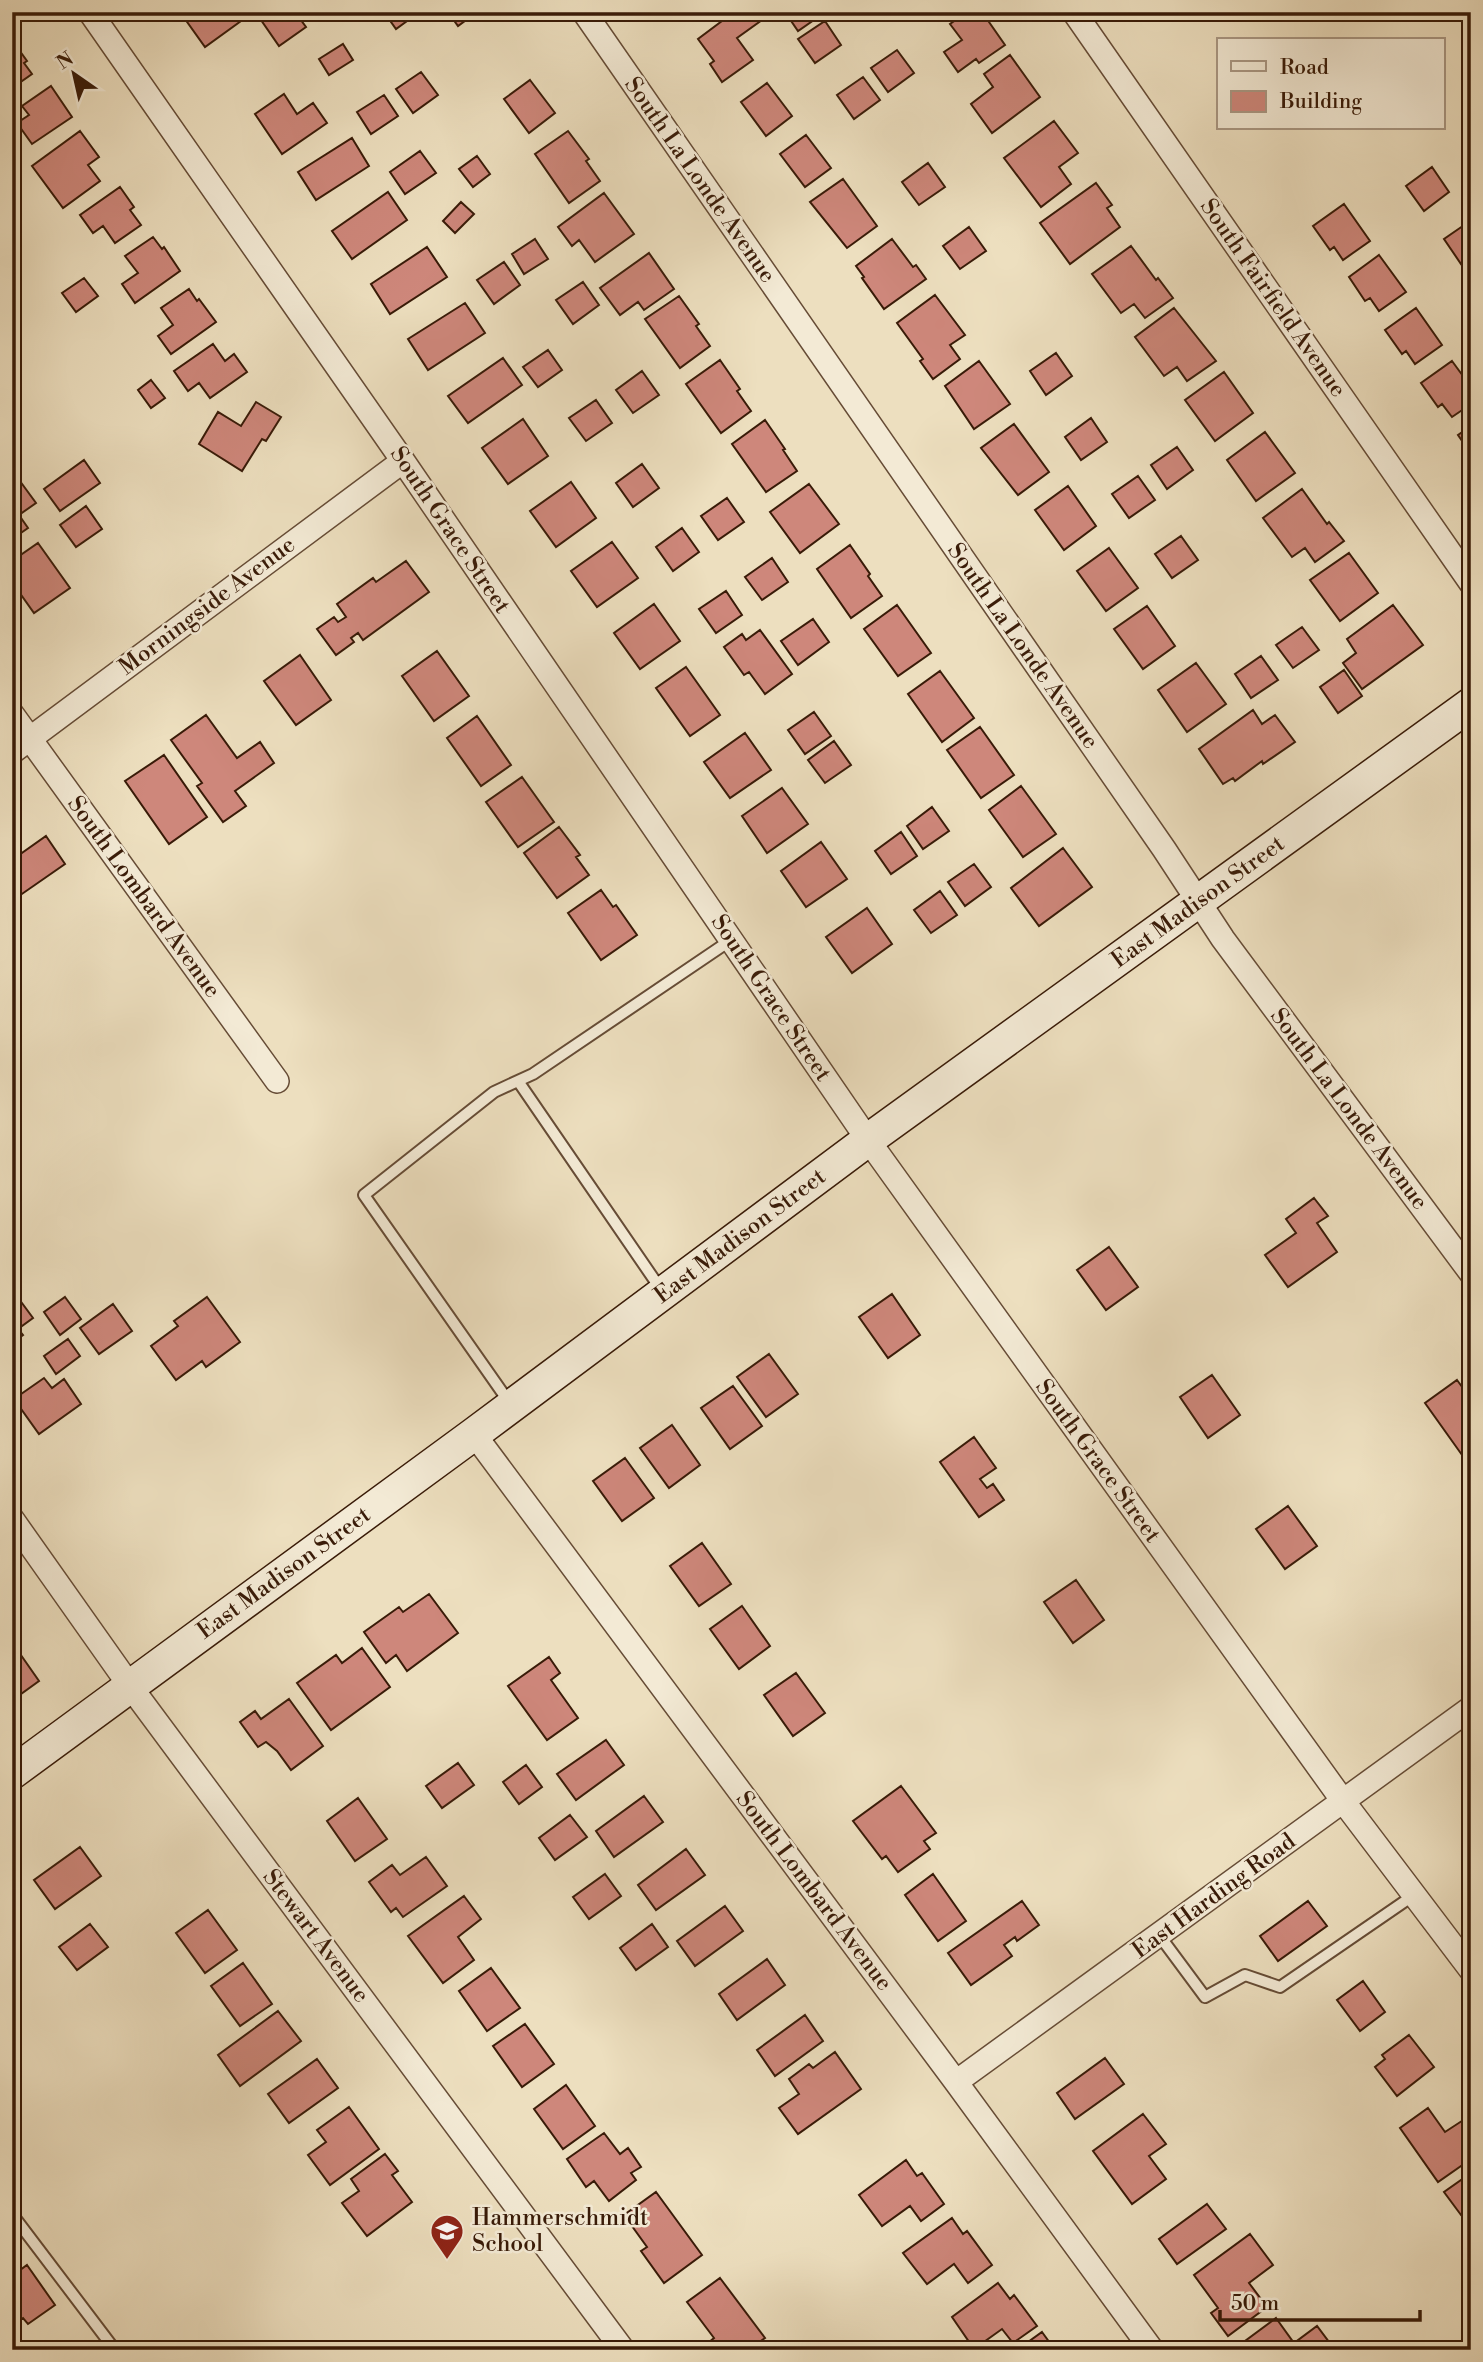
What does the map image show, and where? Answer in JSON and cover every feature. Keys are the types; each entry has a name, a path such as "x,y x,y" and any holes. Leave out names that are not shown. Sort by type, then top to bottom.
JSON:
{"street":[{"name":"South Grace Street","path":"90,12 868,1140 1343,1801 1471,1970"},
{"name":"South La Londe Avenue","path":"584,12 1200,901 1223,939 1471,1273"},
{"name":"South Fairfield Avenue","path":"1074,12 1471,583"},
{"name":"Morningside Avenue","path":"21,745 402,461"},
{"name":"East Madison Street","path":"12,1773 512,1406 868,1140 1471,704"},
{"name":"South Lombard Avenue","path":"12,714 21,745 277,1081"},
{"name":"South Lombard Avenue","path":"474,1434 1152,2350"},
{"name":"Stewart Avenue","path":"12,1519 130,1686 623,2350"},
{"name":"East Harding Road","path":"956,2082 1471,1708"}],"lane":[{"path":"512,1406 364,1195 494,1092 533,1074 731,940"},
{"path":"518,1081 663,1293"},
{"path":"1159,1935 1205,1997 1245,1975 1280,1987 1414,1895"},
{"path":"12,2214 115,2350"}],"building":[{"path":"180,12 235,12 241,21 205,47"},
{"path":"273,12 295,12 306,27 279,46 261,20"},
{"path":"384,12 418,12 418,13 396,29"},
{"path":"448,12 477,12 458,26"},
{"path":"734,12 756,12 762,20 737,38 753,60 722,82 710,64 714,61 698,39"},
{"path":"785,12 824,12 824,13 798,31"},
{"path":"967,12 982,12 1005,45 979,63 976,59 958,72 944,52 962,40 950,24"},
{"path":"825,21 841,45 815,63 798,39"},
{"path":"12,40 27,61 24,63 32,74 12,88"},
{"path":"343,44 353,60 329,75 319,59"},
{"path":"897,50 914,73 888,92 871,68"},
{"path":"1010,55 1040,97 992,133 971,104 993,87 984,74"},
{"path":"421,72 438,95 413,113 396,89"},
{"path":"863,77 880,100 854,119 837,95"},
{"path":"530,80 555,113 529,133 504,99"},
{"path":"767,83 792,116 766,136 741,102"},
{"path":"51,86 72,117 32,144 17,123 29,115 22,106"},
{"path":"284,94 297,114 313,103 327,123 282,154 255,114"},
{"path":"384,95 398,116 371,134 357,112"},
{"path":"1054,121 1078,153 1059,167 1071,184 1041,207 1004,158"},
{"path":"80,131 99,157 88,165 100,181 63,208 32,166"},
{"path":"568,131 589,159 586,161 600,181 569,203 535,154"},
{"path":"806,135 831,168 805,187 780,154"},
{"path":"352,138 369,166 316,200 298,172"},
{"path":"420,151 436,173 405,194 390,172"},
{"path":"477,156 490,174 473,187 459,169"},
{"path":"928,163 945,187 919,205 902,182"},
{"path":"1432,167 1449,192 1424,211 1406,186"},
{"path":"843,179 877,226 847,248 810,202"},
{"path":"1096,183 1112,205 1107,208 1120,227 1070,264 1040,223"},
{"path":"120,187 134,207 130,210 141,225 115,243 103,226 93,233 80,215"},
{"path":"388,192 407,220 352,259 332,231"},
{"path":"604,193 634,234 595,262 579,240 572,246 558,227"},
{"path":"461,202 474,214 455,233 443,221"},
{"path":"1344,204 1370,241 1343,260 1334,247 1330,250 1313,226"},
{"path":"1470,221 1471,257 1461,264 1444,239"},
{"path":"969,227 986,251 960,269 943,246"},
{"path":"153,237 162,249 164,247 180,271 135,303 122,284 138,273 125,256"},
{"path":"535,239 548,259 524,274 512,254"},
{"path":"892,239 913,267 916,265 926,279 884,309 856,266"},
{"path":"1131,246 1173,298 1145,318 1134,304 1121,313 1092,274"},
{"path":"427,247 447,277 390,314 371,284"},
{"path":"649,253 674,289 644,310 638,302 620,315 600,288"},
{"path":"1379,255 1406,292 1379,311 1370,298 1365,301 1349,277"},
{"path":"504,262 520,285 494,304 477,280"},
{"path":"84,278 98,296 76,312 62,293"},
{"path":"583,282 599,305 573,324 556,300"},
{"path":"189,289 216,322 171,354 158,336 173,325 161,308"},
{"path":"935,295 965,335 950,345 960,359 933,379 920,361 923,359 897,323"},
{"path":"679,296 699,324 696,326 710,346 680,368 645,319"},
{"path":"465,303 485,333 428,370 408,339"},
{"path":"1174,308 1216,361 1187,381 1177,367 1164,376 1135,337"},
{"path":"1416,308 1442,345 1415,364 1406,351 1402,354 1385,330"},
{"path":"213,344 225,361 234,354 247,372 210,398 199,383 188,391 174,371"},
{"path":"548,350 562,370 538,387 523,367"},
{"path":"1056,353 1072,376 1046,395 1030,371"},
{"path":"503,358 522,385 468,423 448,396"},
{"path":"720,360 751,411 721,433 686,384"},
{"path":"979,361 1010,404 974,429 945,386"},
{"path":"1452,361 1471,387 1471,404 1452,417 1442,404 1438,407 1421,383"},
{"path":"642,371 659,395 633,413 616,390"},
{"path":"1224,372 1253,413 1215,441 1185,400"},
{"path":"151,380 165,398 151,408 138,390"},
{"path":"596,400 612,423 586,441 569,418"},
{"path":"256,402 281,417 266,441 262,439 242,471 199,444 218,412 241,426"},
{"path":"1091,418 1107,442 1081,460 1065,437"},
{"path":"523,419 548,456 508,484 482,448"},
{"path":"765,420 797,471 766,492 732,444"},
{"path":"1014,424 1049,472 1018,495 981,448"},
{"path":"1471,426 1471,454 1458,435"},
{"path":"1265,432 1295,473 1256,501 1227,460"},
{"path":"1177,447 1193,470 1167,489 1151,465"},
{"path":"84,460 100,483 60,511 44,489"},
{"path":"642,464 659,488 633,507 616,483"},
{"path":"1138,476 1155,500 1129,518 1112,494"},
{"path":"17,477 36,503 19,515 28,528 12,539 12,480"},
{"path":"571,482 596,518 556,547 530,511"},
{"path":"809,484 839,524 800,553 770,512"},
{"path":"1068,486 1096,526 1064,550 1035,510"},
{"path":"1302,489 1327,524 1329,522 1344,541 1315,562 1305,548 1292,557 1263,518"},
{"path":"727,498 744,522 718,540 701,516"},
{"path":"86,506 102,529 76,547 60,525"},
{"path":"682,528 699,552 673,571 656,547"},
{"path":"1181,536 1198,560 1172,578 1155,554"},
{"path":"612,542 638,578 597,607 571,571"},
{"path":"38,543 70,588 34,613 12,582 12,561"},
{"path":"850,545 882,596 851,618 817,569"},
{"path":"1109,548 1138,588 1106,611 1077,571"},
{"path":"1349,553 1378,593 1340,621 1310,580"},
{"path":"772,558 788,582 762,600 745,577"},
{"path":"406,561 429,592 363,640 358,633 351,638 354,642 336,655 317,629 334,617 338,622 346,617 337,604 373,578 376,582"},
{"path":"726,591 742,615 716,633 699,609"},
{"path":"654,604 680,641 640,669 614,633"},
{"path":"897,605 931,653 898,676 864,629"},
{"path":"1393,605 1423,645 1362,689 1343,663 1356,653 1347,639"},
{"path":"1147,606 1175,646 1143,669 1114,629"},
{"path":"813,619 829,642 798,665 781,641"},
{"path":"1302,627 1319,650 1293,668 1276,645"},
{"path":"760,630 792,674 765,694 749,672 744,675 724,647 742,634 746,640"},
{"path":"437,651 469,696 434,721 402,676"},
{"path":"300,655 331,700 296,725 264,681"},
{"path":"1261,656 1278,680 1251,698 1235,674"},
{"path":"1196,663 1226,704 1187,732 1158,690"},
{"path":"686,667 720,715 690,736 656,688"},
{"path":"1344,670 1362,696 1338,713 1320,687"},
{"path":"940,671 974,718 942,742 908,694"},
{"path":"1253,710 1262,724 1275,715 1295,742 1235,781 1233,778 1223,784 1199,749"},
{"path":"814,712 831,736 805,754 788,730"},
{"path":"206,715 237,758 260,742 274,763 235,791 246,806 223,822 197,786 202,783 171,740"},
{"path":"477,716 511,765 481,786 447,738"},
{"path":"980,727 1014,775 981,798 947,750"},
{"path":"745,733 771,770 730,798 704,762"},
{"path":"834,741 851,765 825,783 808,760"},
{"path":"164,755 207,817 169,844 125,781"},
{"path":"522,777 554,822 518,847 486,802"},
{"path":"1021,786 1056,834 1023,857 989,810"},
{"path":"782,788 808,824 767,853 742,816"},
{"path":"932,807 949,831 923,849 907,826"},
{"path":"559,827 580,855 576,857 589,875 557,898 524,853"},
{"path":"901,832 917,856 891,874 875,851"},
{"path":"46,836 65,864 19,896 12,887 12,860"},
{"path":"821,842 847,879 806,907 781,871"},
{"path":"1063,848 1092,887 1039,926 1011,888"},
{"path":"974,864 991,887 965,906 948,882"},
{"path":"601,890 613,907 616,905 637,935 601,960 568,913"},
{"path":"940,891 957,915 931,933 914,910"},
{"path":"867,908 892,944 852,973 826,937"},
{"path":"1314,1198 1328,1216 1317,1223 1337,1252 1288,1287 1265,1255 1296,1233 1286,1219"},
{"path":"1109,1247 1138,1287 1106,1310 1077,1270"},
{"path":"892,1294 920,1335 888,1358 859,1317"},
{"path":"65,1297 81,1319 60,1335 44,1312"},
{"path":"207,1297 240,1342 206,1367 202,1361 176,1380 151,1346 178,1326 174,1321"},
{"path":"19,1299 33,1318 18,1329 23,1335 12,1343 12,1304"},
{"path":"113,1304 132,1331 99,1354 80,1328"},
{"path":"68,1339 80,1356 56,1374 44,1356"},
{"path":"769,1354 798,1394 766,1417 737,1377"},
{"path":"1212,1375 1240,1415 1208,1438 1180,1397"},
{"path":"44,1378 52,1388 64,1379 81,1404 39,1434 14,1399"},
{"path":"1457,1380 1471,1399 1471,1449 1462,1455 1425,1403"},
{"path":"733,1386 762,1426 730,1449 701,1408"},
{"path":"672,1425 700,1465 669,1488 640,1448"},
{"path":"974,1437 996,1468 980,1479 987,1488 993,1484 1004,1500 979,1517 940,1462"},
{"path":"625,1458 654,1498 622,1521 593,1481"},
{"path":"1288,1506 1317,1546 1285,1569 1256,1529"},
{"path":"702,1543 731,1584 699,1606 670,1566"},
{"path":"1076,1580 1104,1620 1073,1643 1044,1602"},
{"path":"429,1594 458,1633 407,1671 396,1655 386,1663 364,1632 399,1607 403,1612"},
{"path":"742,1606 770,1646 739,1669 710,1629"},
{"path":"16,1648 39,1681 14,1699 12,1650"},
{"path":"362,1648 390,1687 331,1730 297,1683 336,1655 342,1663"},
{"path":"549,1657 560,1673 551,1680 578,1718 547,1740 508,1686"},
{"path":"796,1673 825,1713 793,1736 764,1695"},
{"path":"289,1699 323,1746 291,1770 277,1751 266,1742 258,1747 240,1722 255,1711 261,1719"},
{"path":"606,1740 624,1765 576,1800 557,1774"},
{"path":"458,1763 474,1785 442,1808 426,1786"},
{"path":"526,1765 542,1787 519,1804 503,1782"},
{"path":"901,1786 936,1833 924,1841 930,1849 898,1872 886,1856 882,1859 853,1821"},
{"path":"644,1796 663,1822 614,1857 596,1831"},
{"path":"358,1798 387,1839 355,1861 327,1821"},
{"path":"570,1815 587,1837 555,1860 539,1838"},
{"path":"80,1847 101,1876 55,1909 34,1880"},
{"path":"686,1849 705,1875 656,1910 638,1885"},
{"path":"426,1857 447,1886 403,1917 396,1908 391,1912 369,1882 392,1865 400,1875"},
{"path":"605,1874 621,1896 589,1919 573,1897"},
{"path":"933,1874 966,1921 938,1941 905,1895"},
{"path":"464,1896 481,1919 458,1937 474,1960 443,1983 408,1936"},
{"path":"1022,1901 1039,1925 1017,1941 1015,1937 1004,1945 1012,1956 971,1985 948,1953"},
{"path":"1308,1901 1327,1926 1278,1961 1260,1936"},
{"path":"725,1906 743,1931 695,1966 677,1941"},
{"path":"208,1910 237,1950 205,1973 176,1933"},
{"path":"90,1924 108,1947 77,1970 59,1947"},
{"path":"652,1924 668,1947 636,1970 620,1948"},
{"path":"767,1959 785,1985 737,2020 719,1994"},
{"path":"243,1963 272,2004 240,2026 211,1986"},
{"path":"491,1968 520,2008 487,2031 459,1991"},
{"path":"1363,1981 1385,2012 1360,2031 1337,2000"},
{"path":"278,2011 301,2041 240,2086 218,2055"},
{"path":"805,2015 823,2041 775,2076 757,2050"},
{"path":"525,2024 554,2064 522,2087 493,2046"},
{"path":"1409,2035 1434,2067 1397,2096 1375,2067 1385,2059 1382,2055"},
{"path":"835,2052 861,2089 798,2134 779,2108 799,2094 789,2079 809,2064 813,2068"},
{"path":"1105,2058 1124,2084 1075,2119 1057,2093"},
{"path":"317,2059 338,2088 289,2123 268,2094"},
{"path":"566,2085 595,2126 563,2149 534,2109"},
{"path":"349,2107 379,2149 330,2185 308,2155 326,2142 317,2130"},
{"path":"1428,2108 1445,2132 1471,2115 1471,2159 1438,2182 1400,2128"},
{"path":"1143,2114 1166,2144 1149,2156 1166,2179 1132,2204 1093,2151"},
{"path":"604,2133 620,2154 628,2148 641,2167 631,2173 636,2180 609,2201 594,2181 586,2187 567,2159"},
{"path":"385,2154 398,2171 392,2175 412,2202 367,2236 342,2203 359,2191 351,2179"},
{"path":"906,2160 917,2176 922,2173 944,2204 921,2221 910,2206 882,2226 859,2195"},
{"path":"1471,2173 1471,2215 1467,2211 1461,2215 1444,2192"},
{"path":"656,2192 702,2255 664,2283 641,2251 647,2247 624,2215"},
{"path":"1207,2204 1226,2229 1177,2264 1159,2239"},
{"path":"952,2218 963,2234 967,2231 992,2265 968,2283 954,2264 927,2284 903,2253"},
{"path":"1250,2234 1273,2265 1249,2283 1267,2307 1228,2336 1211,2313 1218,2308 1194,2275"},
{"path":"27,2265 55,2305 28,2324 23,2318 12,2326 12,2276"},
{"path":"720,2278 765,2338 748,2350 713,2350 708,2343 714,2338 687,2302"},
{"path":"998,2283 1010,2299 1014,2295 1037,2326 1013,2343 1002,2329 974,2349 952,2317"},
{"path":"1276,2318 1294,2343 1317,2326 1335,2350 1251,2350 1245,2341"},
{"path":"1042,2332 1055,2350 1017,2350"}],"place":[{"name":"Hammerschmidt School","path":"447,2261"}]}
